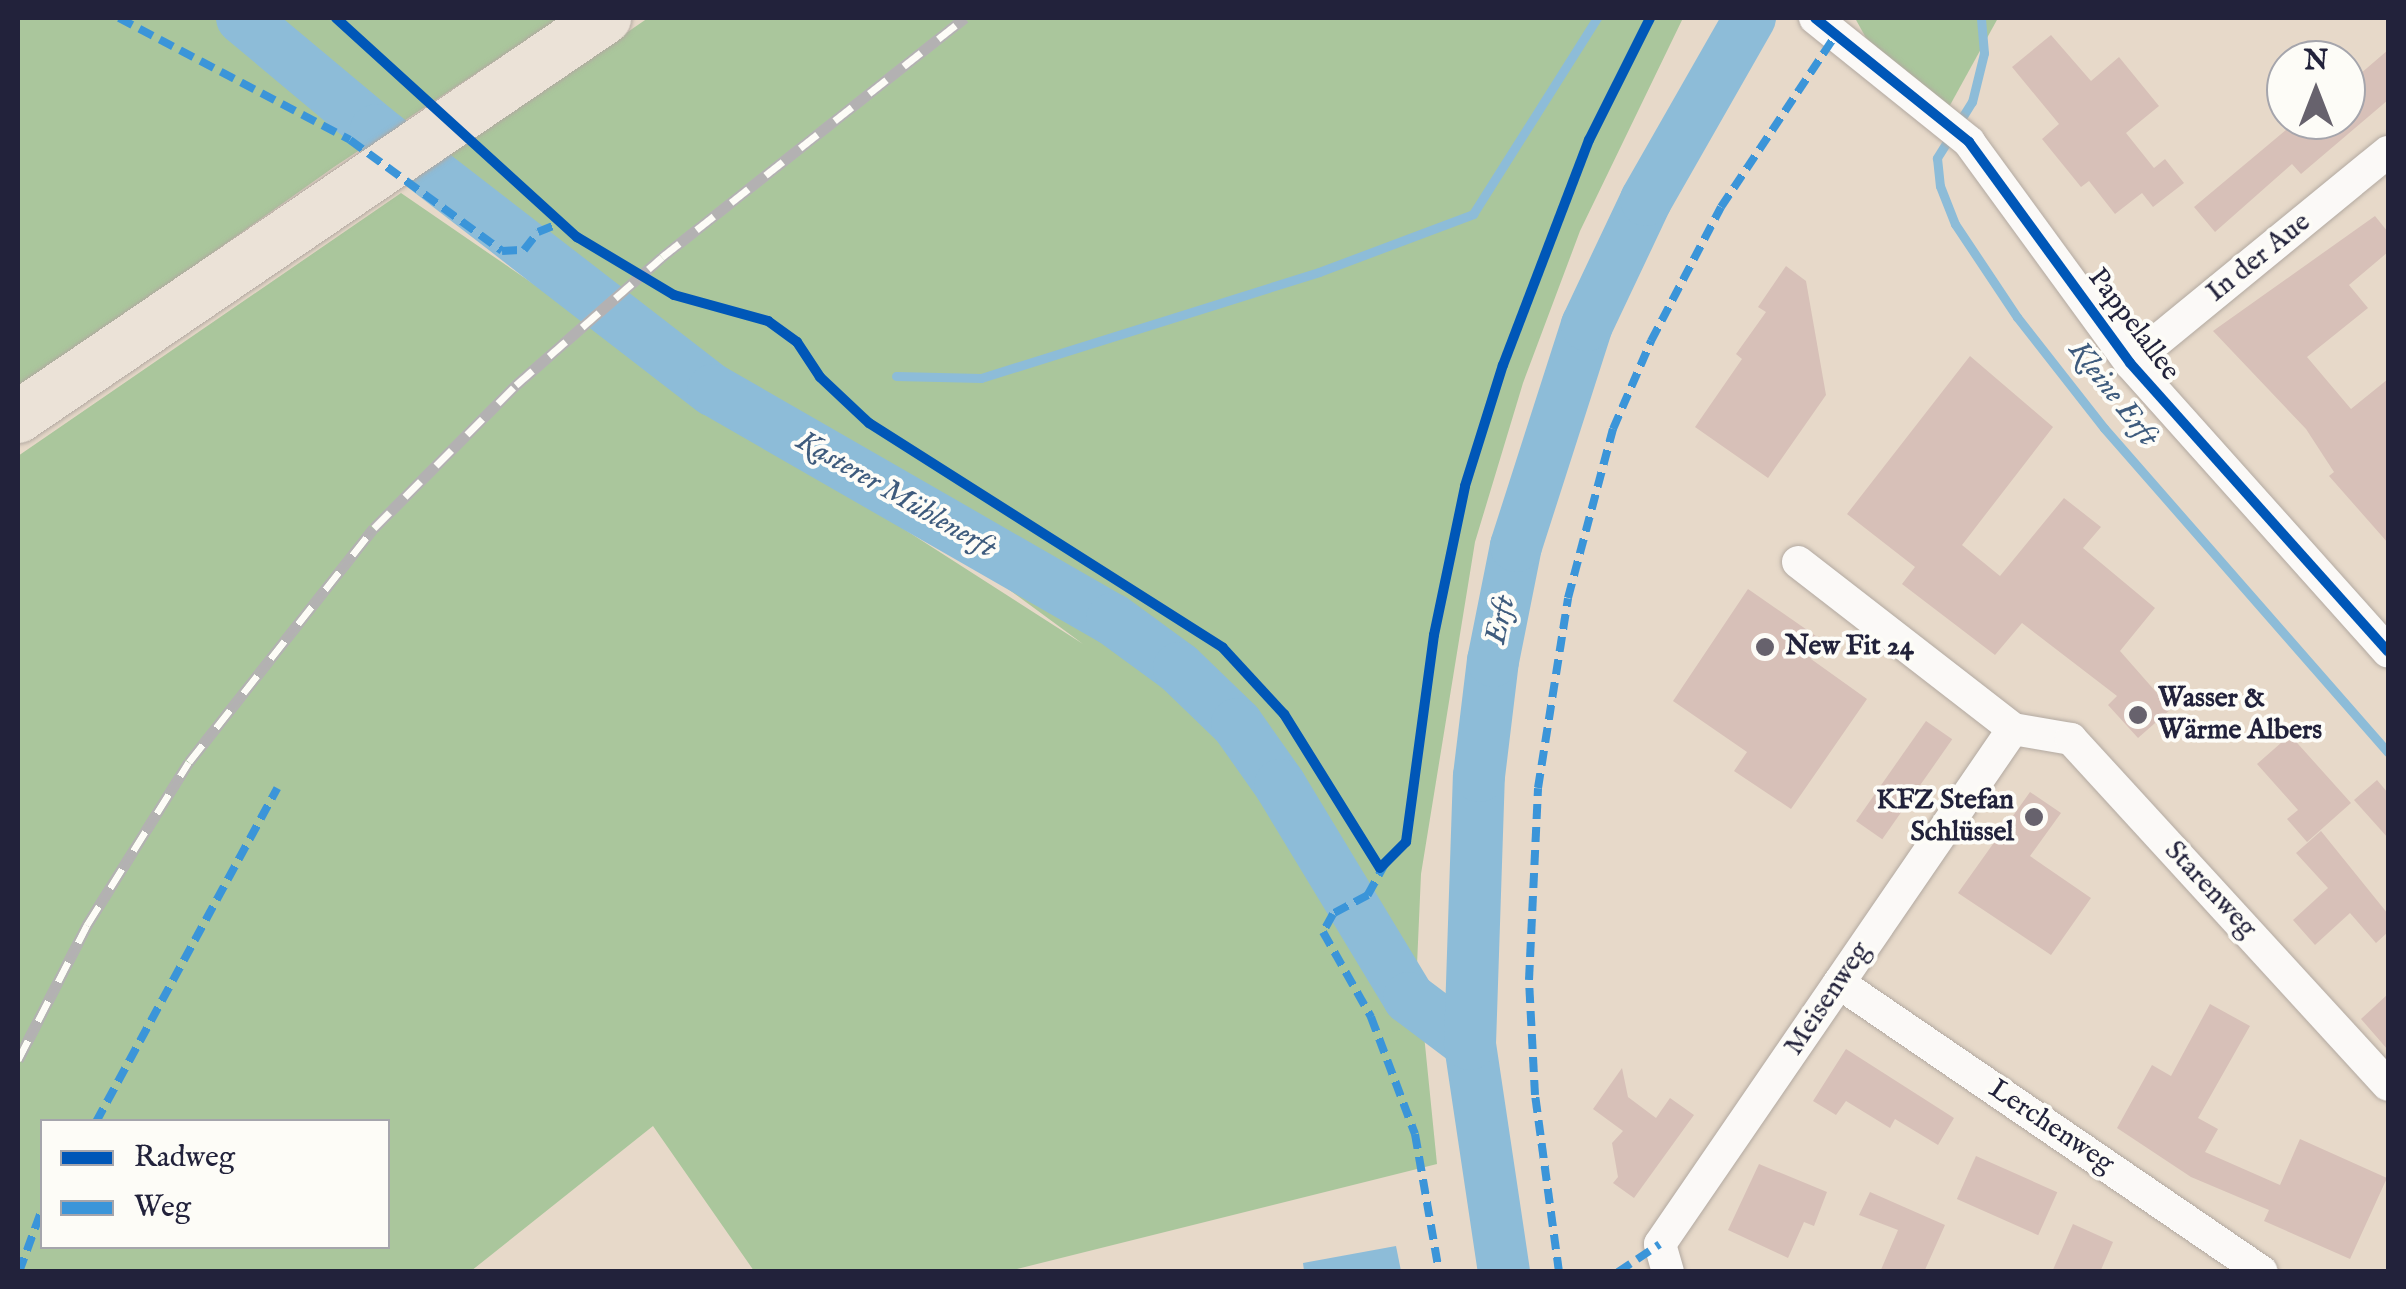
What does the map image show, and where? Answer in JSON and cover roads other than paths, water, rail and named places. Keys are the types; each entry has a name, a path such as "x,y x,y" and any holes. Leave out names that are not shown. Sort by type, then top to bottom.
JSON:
{"main road":[{"path":"22,414 352,194 605,18"}],"street":[{"name":"Pappelallee","path":"1833,23 1968,142 2130,363 2388,652"},
{"name":"In der Aue","path":"2130,363 2388,152"},
{"path":"1798,562 2014,729"},
{"name":"Meisenweg","path":"1668,1272 1660,1244 2014,729"},
{"name":"Starenweg","path":"2014,729 2071,739 2388,1085"},
{"name":"Lerchenweg","path":"1839,983 2262,1272"}],"water":[{"path":"1396,1246 1401,1271 1304,1271 1303,1263"}],"waterway":[{"name":"Kasterer Mühlenerft","path":"242,18 376,130 713,390 1112,619 1179,668 1237,724 1280,785 1409,998 1470,1044"},
{"path":"896,376 981,378 1319,272 1473,214 1597,18"},
{"name":"Erft","path":"1504,1272 1470,1044 1479,776 1493,661 1516,546 1587,325 1646,200 1750,18"},
{"name":"Kleine Erft","path":"1958,124 1972,102 1984,53 1981,18"},
{"name":"Kleine Erft","path":"1950,137 1937,158 1940,186 1955,224 2017,317 2104,428 2388,752"}],"railway":[{"path":"18,1060 87,925 189,762 374,528 516,385 662,257 965,18"}],"place":[{"name":"New Fit 24","path":"1765,647"},
{"name":"Wasser & Wärme Albers","path":"2138,715"},
{"name":"KFZ Stefan Schlüssel","path":"2034,817"}]}
